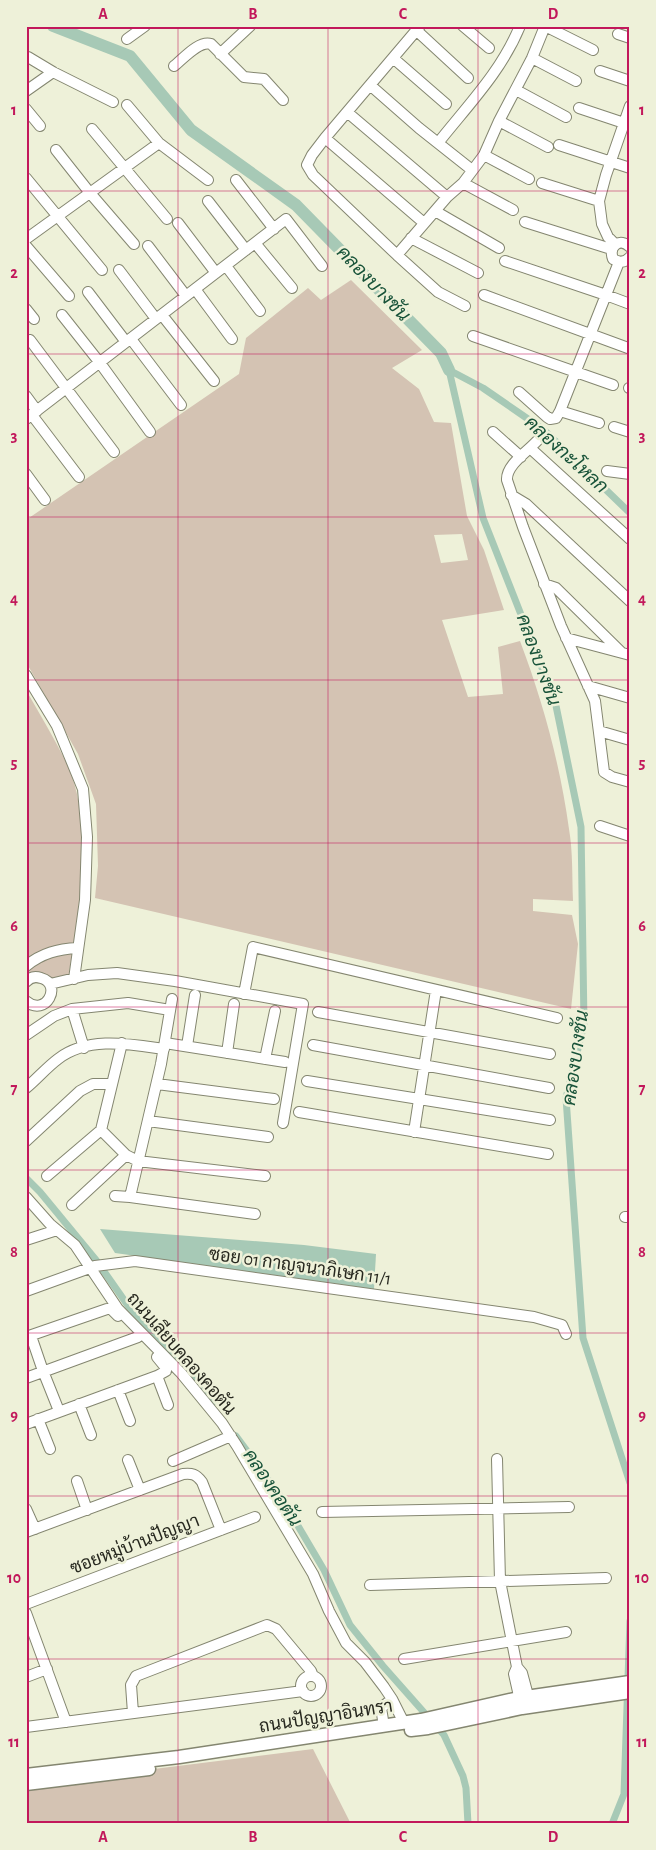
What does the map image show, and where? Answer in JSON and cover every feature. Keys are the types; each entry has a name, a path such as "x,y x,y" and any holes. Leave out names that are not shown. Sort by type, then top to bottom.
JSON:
{"main road":[{"name":"ถนนปัญญาอินทรา","path":"26,1775 179,1757 425,1724 525,1702 606,1690 630,1682"},
{"name":"ถนนปัญญาอินทรา","path":"606,1690 630,1692"},
{"name":"ถนนปัญญาอินทรา","path":"26,1784 163,1768 384,1726 404,1723 425,1724"}],"street":[{"path":"127,39 145,26"},
{"path":"220,54 250,26"},
{"path":"463,26 489,48"},
{"path":"438,143 493,77 508,53 520,26"},
{"path":"397,255 447,197 462,183 484,154 532,58 545,26 593,50"},
{"path":"464,306 438,292 397,255 309,169 308,161 325,138 418,28 468,78"},
{"path":"618,34 630,38"},
{"path":"174,66 205,43 211,44 244,77 264,78 283,100"},
{"path":"28,57 113,102"},
{"path":"393,58 446,104"},
{"path":"532,58 576,81"},
{"path":"600,71 630,81"},
{"path":"26,91 54,72"},
{"path":"370,85 472,170"},
{"path":"516,90 566,117"},
{"path":"126,105 159,143 208,180"},
{"path":"619,262 611,256 613,247 602,224 599,201 611,161 627,124 630,106"},
{"path":"579,108 627,124"},
{"path":"26,109 40,126"},
{"path":"348,112 447,197"},
{"path":"499,121 548,147"},
{"path":"92,129 167,220"},
{"path":"325,138 424,223"},
{"path":"26,239 159,143"},
{"path":"559,145 630,168"},
{"path":"56,150 134,244"},
{"path":"484,154 528,179"},
{"path":"26,178 102,270"},
{"path":"236,180 274,229"},
{"path":"462,183 513,210"},
{"path":"542,183 599,201"},
{"path":"208,201 246,250"},
{"path":"435,211 499,248"},
{"path":"32,415 286,220 322,266"},
{"path":"525,222 613,247 624,242 630,247"},
{"path":"178,223 216,273"},
{"path":"412,238 478,273"},
{"path":"255,243 292,288"},
{"path":"26,246 69,296"},
{"path":"148,246 186,296"},
{"path":"619,262 630,257"},
{"path":"505,261 630,304"},
{"path":"519,392 550,419 556,418 592,334 619,262"},
{"path":"226,266 260,311"},
{"path":"119,270 214,381"},
{"path":"196,289 232,339"},
{"path":"88,292 181,405"},
{"path":"484,296 628,348"},
{"path":"26,309 34,319"},
{"path":"62,315 100,362 150,432"},
{"path":"473,336 613,385"},
{"path":"30,340 114,452"},
{"path":"26,396 32,415 79,477"},
{"path":"560,411 599,424"},
{"path":"614,427 630,432"},
{"path":"493,432 521,457"},
{"path":"630,539 534,445 511,467 506,475 511,495 544,584 566,638 595,700 604,772 612,777 630,782"},
{"path":"607,471 630,474"},
{"path":"26,474 45,500"},
{"path":"511,495 526,504 630,601"},
{"path":"544,584 550,584 556,588 625,653"},
{"path":"566,638 625,653"},
{"path":"26,675 57,726 83,789 87,837 85,900 74,979"},
{"path":"588,686 630,698"},
{"path":"599,731 630,740"},
{"path":"600,826 630,836"},
{"path":"244,994 253,947 557,1018"},
{"path":"26,966 42,955 60,949 78,948"},
{"path":"50,984 88,976 117,973 175,981 303,1004 282,1123"},
{"path":"26,982 37,976 44,978 50,984 52,990 51,996 42,1005 36,1006 26,1001"},
{"path":"130,1198 157,1084 175,981"},
{"path":"414,1132 436,990"},
{"path":"187,1046 195,996"},
{"path":"26,1034 54,1016 72,1009 172,1001"},
{"path":"226,1053 234,1004"},
{"path":"72,1009 84,1048"},
{"path":"265,1059 274,1010"},
{"path":"318,1012 550,1054"},
{"path":"47,1176 101,1130 122,1043"},
{"path":"26,1088 59,1058 84,1048 103,1044 187,1046 284,1062"},
{"path":"313,1045 549,1088"},
{"path":"307,1081 550,1120"},
{"path":"26,1141 80,1091 93,1084 111,1084"},
{"path":"157,1084 274,1099"},
{"path":"299,1112 548,1154"},
{"path":"148,1121 268,1137"},
{"path":"101,1130 126,1155 138,1161 265,1176"},
{"path":"72,1205 126,1155"},
{"path":"115,1196 255,1214"},
{"name":"ถนนเลียบคลองคอตัน","path":"26,1197 56,1230 97,1266 118,1309 181,1373 231,1436 313,1574 329,1611 346,1643 365,1662 392,1698 404,1723"},
{"path":"26,1240 56,1230"},
{"name":"ซอย 01 กาญจนาภิเษก 11/1","path":"26,1291 97,1266 135,1261 488,1310 553,1322 562,1325 566,1334"},
{"path":"26,1424 157,1376 166,1370 166,1367 110,1308 29,1336 59,1411"},
{"path":"26,1378 138,1336"},
{"path":"157,1376 168,1405"},
{"path":"118,1390 130,1421"},
{"path":"79,1404 91,1434"},
{"path":"38,1419 50,1449"},
{"path":"173,1461 231,1436"},
{"path":"497,1459 500,1581 517,1667 514,1674 525,1702"},
{"path":"128,1460 140,1490"},
{"path":"26,1509 31,1531 183,1474 191,1473 198,1476 202,1482 221,1530"},
{"path":"77,1481 87,1510"},
{"path":"322,1512 570,1507"},
{"name":"ซอยหมู่บ้านปัญญา","path":"26,1604 255,1517"},
{"path":"370,1584 606,1578"},
{"path":"26,1613 66,1722"},
{"path":"133,1714 131,1685 132,1679 136,1676 267,1625 276,1629 313,1676 320,1682 320,1691 311,1696 303,1691 301,1685 304,1679 313,1676"},
{"path":"404,1659 566,1632"},
{"path":"26,1676 46,1669"},
{"path":"26,1727 303,1691"},
{"path":"384,1726 381,1708 392,1698"}],"shaded area":[{"path":"351,280 422,350 392,368 419,389 434,422 451,423 467,516 484,550 504,610 442,620 468,697 503,694 498,647 520,641 536,687 556,757 565,805 571,847 573,901 533,899 533,911 572,915 578,944 571,1009 95,898 98,866 96,804 78,754 26,662 26,520 239,374 246,338 308,288 321,300","holes":["462,534 468,560 441,563 434,535"]},
{"path":"26,690 67,764 75,788 80,814 82,870 72,954 68,979 55,981 26,977"},
{"path":"100,1229 304,1245 376,1254 374,1289 115,1253"},
{"path":"313,1749 351,1824 26,1824 26,1785"}],"waterway":[{"name":"คลองบางชัน","path":"53,26 130,56 191,130 296,205 441,353 449,370"},
{"name":"คลองบางชัน","path":"449,370 483,518 555,701 581,827 584,1024 566,1098 583,1338 630,1483"},
{"name":"คลองกะโหลก","path":"449,370 483,388 544,430 630,513"},
{"name":"คลองคอตัน","path":"26,1178 40,1192 96,1260 129,1307 175,1354 212,1403"},
{"name":"คลองคอตัน","path":"236,1436 281,1497 324,1570 350,1625 383,1666 444,1735 463,1776 466,1788 468,1824"},
{"name":"คลองบางชัน","path":"612,1824 624,1794 630,1621"}]}
